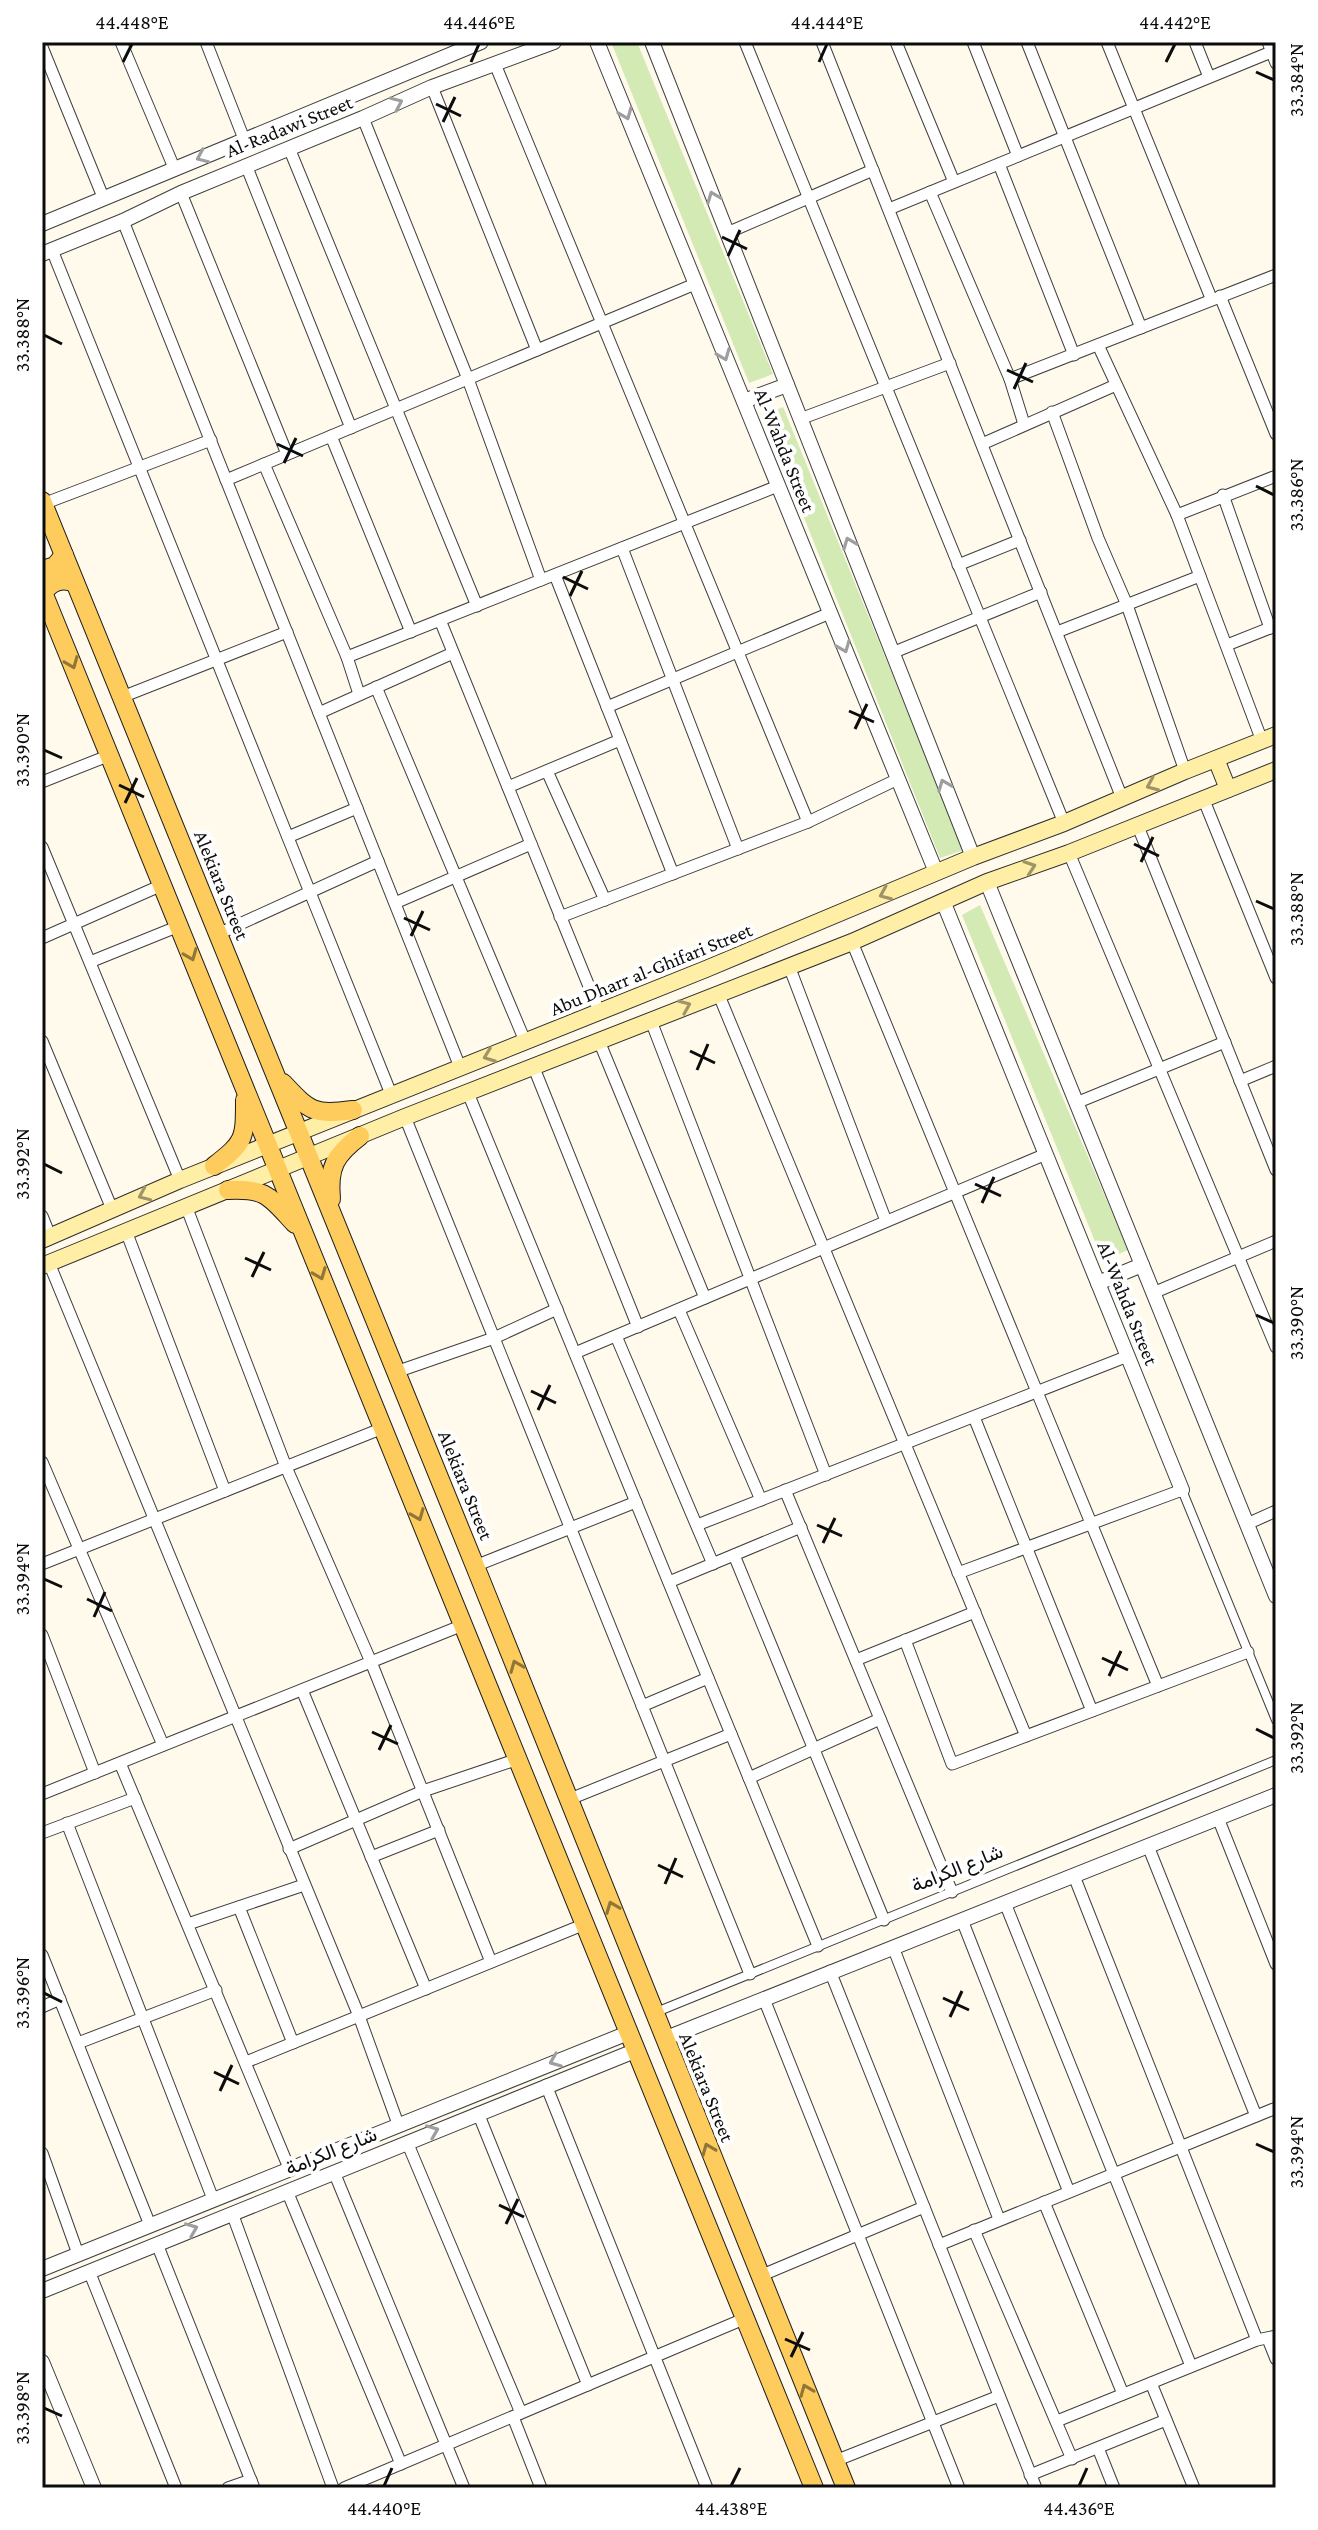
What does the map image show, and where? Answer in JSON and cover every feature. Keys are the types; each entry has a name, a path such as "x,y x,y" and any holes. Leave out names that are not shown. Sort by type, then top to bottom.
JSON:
{"main road":[{"name":"Alekiara Street","path":"43,502 846,2488"},
{"path":"42,570 55,566 64,555"},
{"path":"75,583 60,580 42,592 814,2488"},
{"name":"Abu Dharr al-Ghifari Street","path":"46,1238 214,1166 1269,738"},
{"path":"1216,759 1228,789"},
{"path":"46,1265 405,1117 852,942 987,882 1275,773"},
{"path":"555,1029 566,1055"},
{"path":"276,1076 313,1111 353,1110"},
{"path":"214,1166 239,1144 245,1134 245,1089"},
{"path":"332,1214 331,1173 335,1161 341,1150 360,1136"},
{"path":"228,1190 252,1188 263,1193 304,1234"},
{"path":"436,1559 467,1546"},
{"path":"799,2448 825,2437"}],"street":[{"path":"121,42 175,170"},
{"path":"206,42 244,139"},
{"name":"Al-Radawi Street","path":"43,221 175,170 481,42"},
{"name":"Al-Radawi Street","path":"47,252 432,87 554,42"},
{"name":"Al-Wahda Street","path":"597,42 936,872"},
{"name":"Al-Wahda Street","path":"652,42 973,857"},
{"path":"745,42 1064,823"},
{"path":"822,42 1122,798"},
{"path":"896,42 954,182"},
{"path":"973,42 1018,156"},
{"path":"1027,42 1141,328"},
{"path":"1107,42 1276,434"},
{"path":"1195,42 1209,77"},
{"path":"42,47 103,197"},
{"path":"889,209 1273,52"},
{"path":"495,64 808,822"},
{"path":"432,87 537,350"},
{"path":"305,114 315,138"},
{"path":"363,118 468,379 541,580"},
{"path":"289,148 477,606"},
{"path":"999,164 1074,355"},
{"path":"246,165 351,428"},
{"path":"727,233 873,170"},
{"path":"930,192 1010,379 1024,424"},
{"path":"181,193 287,454"},
{"path":"123,221 460,1067"},
{"path":"47,252 140,467 391,1094"},
{"path":"1010,379 1276,275"},
{"path":"226,480 695,284"},
{"path":"1098,345 1177,515 1227,645 1269,738"},
{"path":"800,419 950,363"},
{"path":"744,401 787,385"},
{"path":"982,444 1116,385"},
{"path":"1052,412 1098,538 1127,605 1185,771"},
{"path":"331,436 411,632"},
{"path":"43,502 211,440"},
{"path":"264,464 347,657 359,694"},
{"path":"1177,515 1276,476"},
{"path":"347,657 778,486"},
{"path":"1223,495 1273,627 1227,645"},
{"path":"958,565 1020,540"},
{"path":"622,548 738,849"},
{"path":"555,575 673,874"},
{"path":"1057,632 1200,576"},
{"path":"892,653 1041,592"},
{"path":"607,707 830,613"},
{"path":"440,620 599,1011"},
{"path":"122,697 287,632"},
{"path":"319,713 453,653"},
{"path":"376,687 525,1041"},
{"path":"508,787 620,740"},
{"path":"42,782 110,755"},
{"path":"547,771 605,900"},
{"path":"560,917 808,822 898,779"},
{"path":"1203,798 1276,978"},
{"path":"288,837 357,808"},
{"path":"1137,824 1276,1170"},
{"path":"395,903 531,844"},
{"path":"42,847 180,1180"},
{"path":"1069,853 1276,1347"},
{"path":"218,934 378,861"},
{"name":"Al-Wahda Street","path":"987,882 1276,1596"},
{"path":"42,938 162,885"},
{"name":"Al-Wahda Street","path":"943,901 1276,1720"},
{"path":"90,962 179,926"},
{"path":"852,942 1158,1686"},
{"path":"789,966 886,1221"},
{"path":"718,993 1026,1736"},
{"path":"651,1021 826,1475"},
{"path":"42,1041 112,1209"},
{"path":"599,1041 705,1298"},
{"path":"1076,1103 1225,1042"},
{"path":"1240,1081 1276,1066"},
{"path":"534,1068 638,1327"},
{"path":"468,1093 818,1946"},
{"path":"405,1117 750,1974"},
{"path":"575,1353 1046,1154"},
{"path":"186,1206 286,1467 371,1662 491,1962"},
{"path":"42,1216 46,1238"},
{"path":"126,1231 225,1491"},
{"path":"1153,1293 1276,1241"},
{"path":"46,1265 359,2016 398,2124"},
{"path":"1098,1283 1142,1265"},
{"path":"396,1372 494,1338 557,1309"},
{"path":"679,1310 761,1500"},
{"path":"616,1336 713,1564"},
{"path":"697,1525 1128,1356"},
{"path":"974,1417 1092,1711"},
{"path":"42,1563 383,1428"},
{"path":"42,1462 163,1745"},
{"path":"785,1490 952,1892"},
{"path":"958,1573 1182,1490"},
{"path":"475,1566 636,1502"},
{"path":"1247,1524 1276,1511"},
{"path":"669,1582 801,1527"},
{"path":"734,1555 884,1920"},
{"path":"856,1660 975,1612"},
{"path":"42,1794 463,1625"},
{"path":"42,1635 95,1773"},
{"path":"905,1640 952,1764 1248,1652"},
{"path":"642,1706 708,1678"},
{"path":"302,1690 426,1989"},
{"path":"749,1778 880,1719"},
{"path":"570,1799 731,1734"},
{"path":"289,1849 423,1791 518,1759"},
{"name":"شارع الكرامة","path":"653,2013 1276,1760"},
{"path":"120,1763 289,2168"},
{"path":"664,2039 1276,1795"},
{"path":"43,1830 135,1798"},
{"path":"1218,1818 1276,1964"},
{"path":"67,1823 213,2199"},
{"path":"371,1857 439,1830"},
{"path":"1148,1846 1256,2116"},
{"path":"1074,1876 1181,2147 1276,2359"},
{"path":"188,1924 304,1885"},
{"path":"1005,1903 1191,2366"},
{"path":"239,1907 293,2043"},
{"path":"962,1920 1069,2192"},
{"path":"246,2062 585,1924"},
{"path":"893,1947 999,2219"},
{"path":"42,1955 150,2225"},
{"path":"830,1971 1036,2488"},
{"path":"78,2043 216,1990"},
{"path":"42,2007 60,1999"},
{"path":"764,1999 959,2488"},
{"name":"شارع الكرامة","path":"42,2269 628,2033"},
{"name":"شارع الكرامة","path":"42,2291 637,2050"},
{"path":"546,2085 707,2488"},
{"path":"939,2245 1276,2108"},
{"path":"478,2113 588,2385"},
{"path":"407,2142 517,2415 541,2488"},
{"path":"42,2153 78,2254"},
{"path":"306,2161 315,2179"},
{"path":"334,2172 464,2488"},
{"path":"287,2191 401,2464"},
{"path":"1044,2202 1123,2394"},
{"path":"760,2276 924,2207"},
{"path":"232,2213 333,2488"},
{"path":"974,2230 1072,2459"},
{"path":"157,2244 252,2484 228,2488"},
{"path":"89,2271 176,2488"},
{"path":"344,2488 746,2318"},
{"path":"1057,2421 1267,2338"},
{"path":"42,2362 94,2488"},
{"path":"1151,2383 1194,2488"},
{"path":"835,2461 999,2396"},
{"path":"1030,2475 1166,2420"},
{"path":"1098,2448 1114,2488"},
{"path":"374,2475 379,2488"}],"green space":[{"path":"611,42 637,42 773,374 749,383"},
{"path":"783,407 964,850 940,858 763,415"},
{"path":"980,905 1128,1250 1103,1261 962,915"}]}
